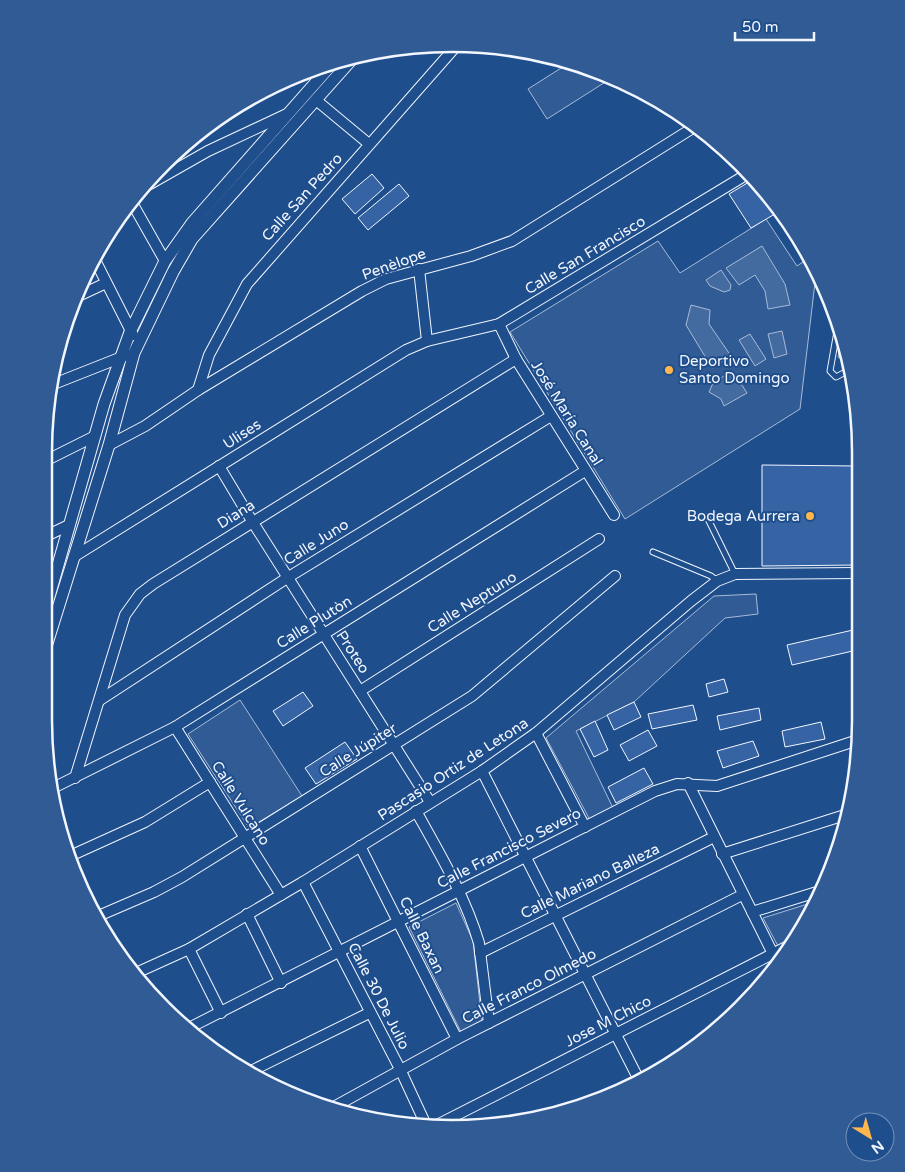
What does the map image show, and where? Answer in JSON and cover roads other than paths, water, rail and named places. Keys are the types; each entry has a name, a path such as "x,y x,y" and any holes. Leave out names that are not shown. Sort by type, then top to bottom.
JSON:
{"street":[{"name":"Calle San Pedro","path":"198,390 209,355 247,284 451,52"},
{"path":"53,625 109,445 136,348 173,272 192,239 345,67"},
{"path":"53,583 95,436 121,357 130,332 165,261 192,223 322,75"},
{"path":"316,100 369,144"},
{"path":"164,176 208,152 290,112"},
{"name":"Penèlope","path":"109,445 145,426 198,390 362,291 386,280 419,269 471,256 512,241 689,130"},
{"name":"Calle San Francisco","path":"427,341 499,324 742,177"},
{"path":"135,209 165,261"},
{"path":"98,267 136,348"},
{"path":"419,269 427,341"},
{"path":"86,292 106,283"},
{"name":"José María Canal","path":"499,324 516,358 614,516"},
{"name":"Ulises","path":"75,556 391,359 427,341"},
{"path":"59,382 121,357 136,348"},
{"name":"Diana","path":"75,778 125,615 136,598 153,584 516,358"},
{"name":"Calle Juno","path":"100,700 287,578 551,416"},
{"path":"53,457 95,436"},
{"name":"Proteo","path":"220,466 252,522 430,802"},
{"name":"Calle Plutòn","path":"58,786 175,728 585,471"},
{"path":"53,533 69,526"},
{"name":"Calle Neptuno","path":"360,691 599,539"},
{"name":"Pascasio Ortiz de Letona","path":"141,971 189,949 303,882 482,771 536,733 691,601 718,581 735,574 852,573"},
{"name":"Calle Júpiter","path":"103,914 154,892 472,696 615,576"},
{"name":"Calle Vulcano","path":"175,728 281,895"},
{"path":"536,733 585,827"},
{"name":"Calle Francisco Severo","path":"195,1025 669,785 688,783 717,786 852,742"},
{"path":"482,771 636,1074"},
{"path":"76,853 145,822 210,782"},
{"path":"688,783 774,957"},
{"path":"416,811 459,890 475,931 480,953 489,1023"},
{"path":"722,854 841,816"},
{"name":"Calle Mariano Balleza","path":"480,953 714,837"},
{"name":"Calle Baxan","path":"360,846 457,1039"},
{"name":"Calle 30 De Julio","path":"303,882 369,1013 400,1069 423,1119"},
{"path":"752,912 812,893"},
{"name":"Calle Franco Olmedo","path":"340,1103 457,1039 742,895"},
{"path":"247,914 281,982"},
{"path":"189,949 221,1013"},
{"name":"Jose M Chico","path":"447,1120 779,951"},
{"path":"257,1068 369,1013"}],"lane":[{"path":"836,339 830,372 836,377 845,372"},
{"path":"707,517 735,574"},
{"path":"652,552 711,576 718,581"}],"place":[{"name":"Deportivo Santo Domingo","path":"669,370"},
{"name":"Bodega Aurrera","path":"810,516"}]}
